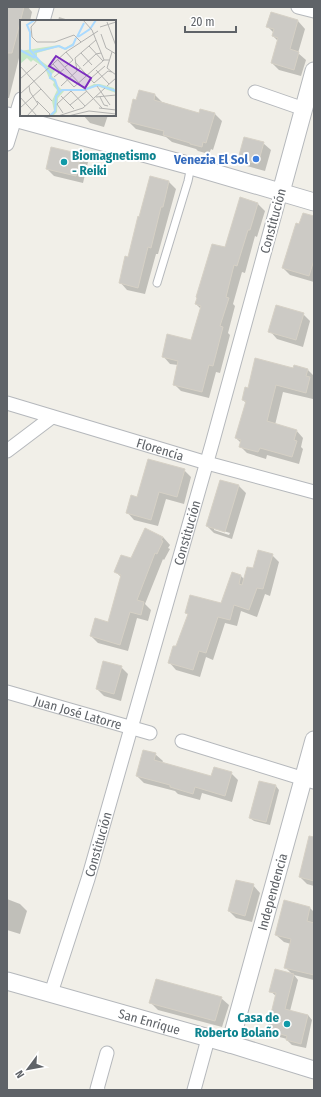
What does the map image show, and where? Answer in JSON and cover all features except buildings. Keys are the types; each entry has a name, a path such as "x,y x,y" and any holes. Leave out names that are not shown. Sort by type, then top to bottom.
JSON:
{"street":[{"path":"43,20 46,7"},
{"path":"298,7 314,12"},
{"name":"Constitución","path":"51,993 88,879 207,463 314,70"},
{"path":"254,92 304,109"},
{"path":"7,144 11,117 20,101"},
{"path":"11,117 191,166 314,202"},
{"name":"Florencia","path":"7,403 207,463 314,492"},
{"path":"7,451 52,417"},
{"name":"Juan José Latorre","path":"7,692 150,733"},
{"name":"Independencia","path":"230,1044 309,781 314,740"},
{"path":"182,741 309,781"},
{"name":"San Enrique","path":"7,981 230,1044 314,1070"},
{"path":"194,1090 208,1039"},
{"path":"98,1090 97,1089 107,1053"}],"lane":[{"path":"157,283 186,188 191,166"}],"place":[{"name":"Venezia El Sol","path":"256,159"},
{"name":"Biomagnetismo - Reiki","path":"64,162"},
{"name":"Casa de Roberto Bolaño","path":"287,1024"}]}
